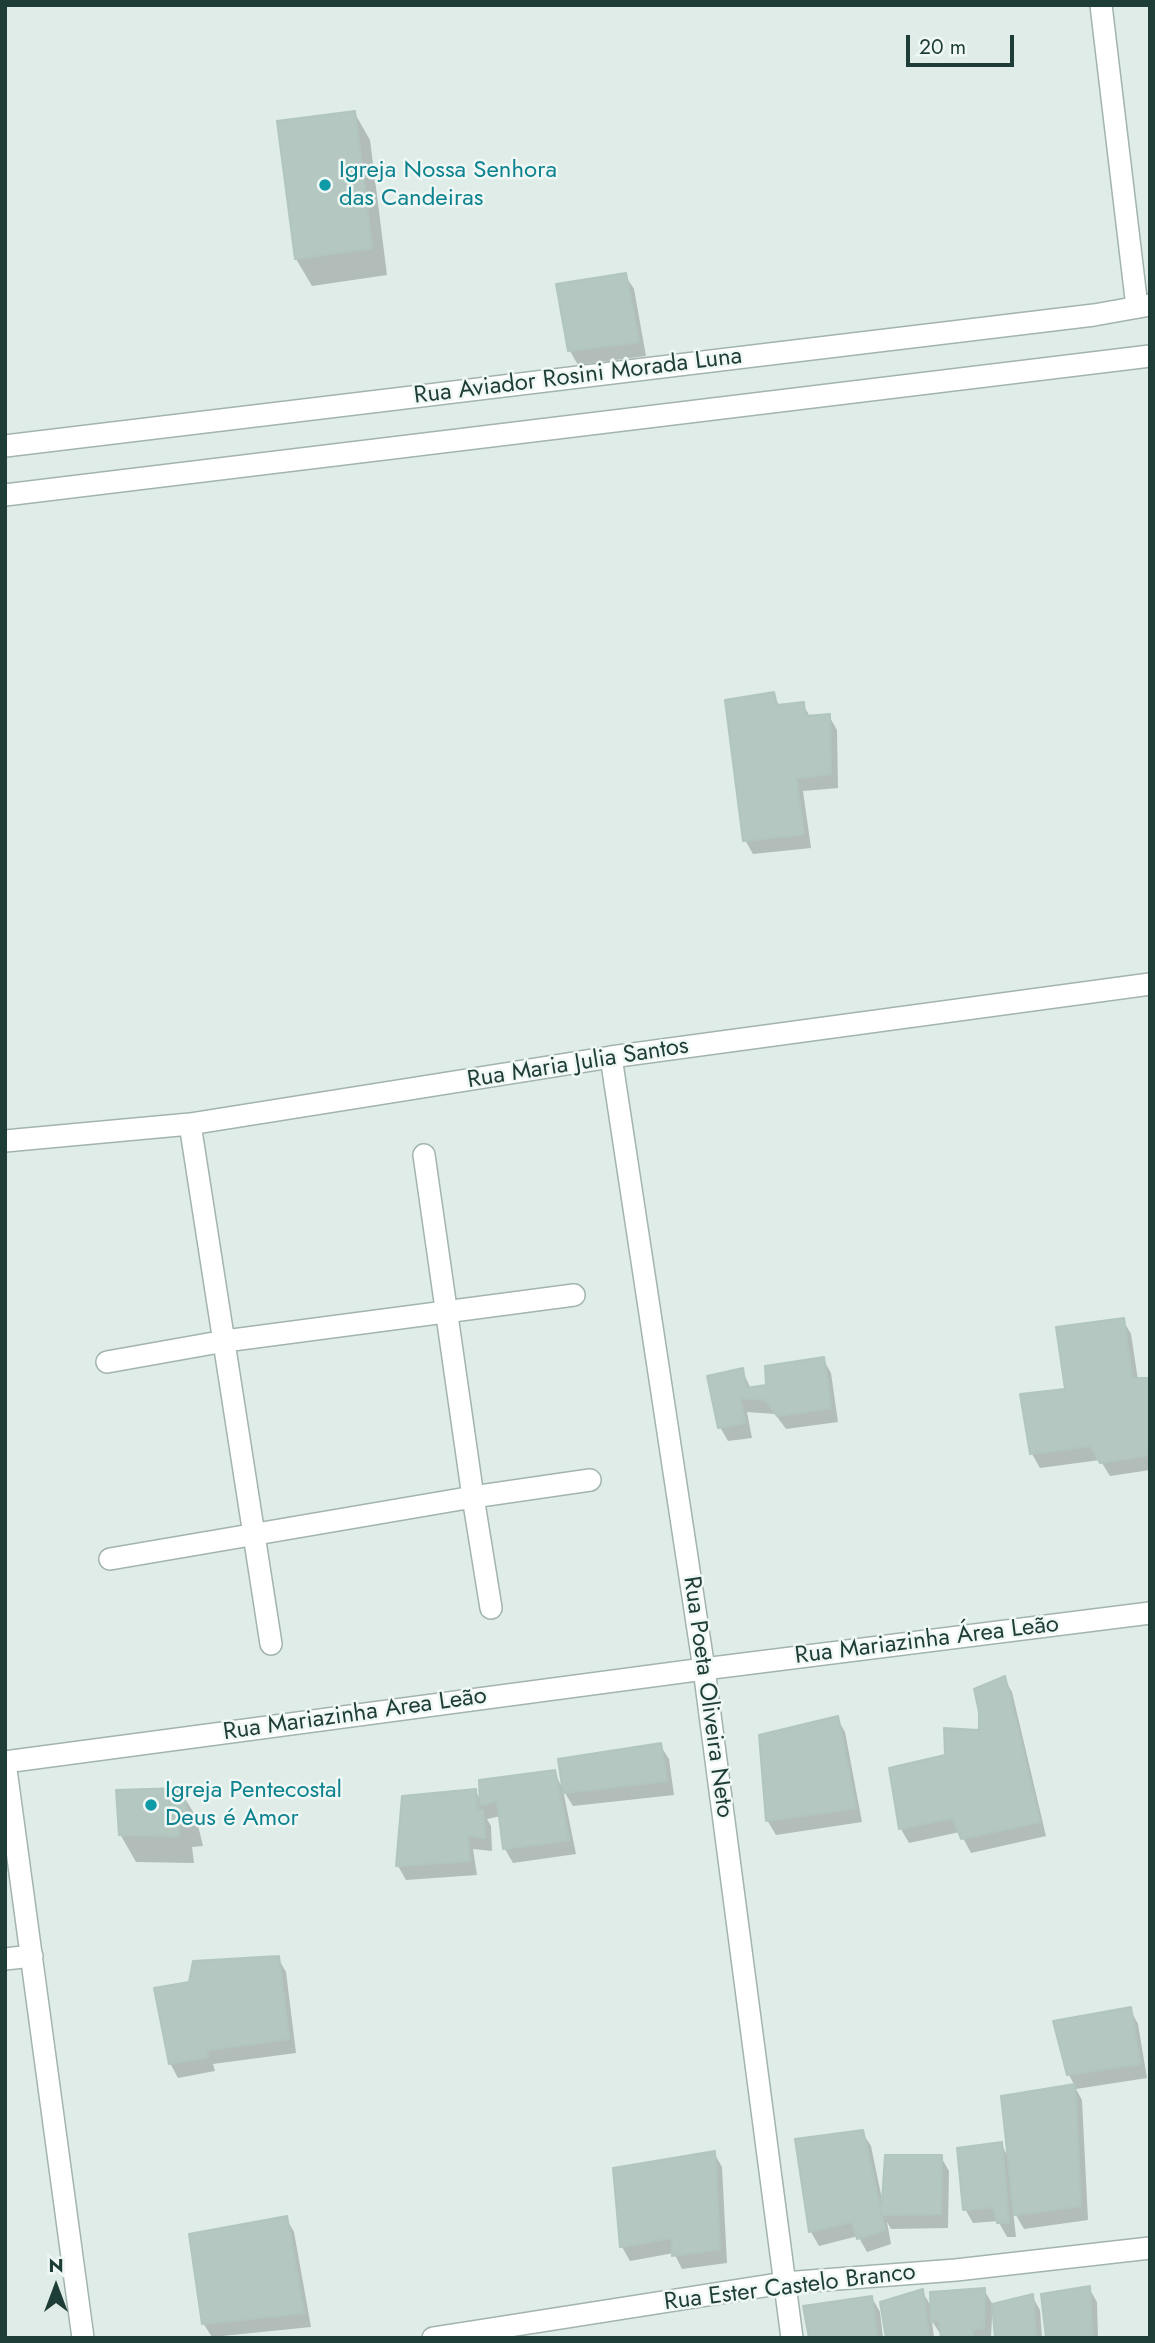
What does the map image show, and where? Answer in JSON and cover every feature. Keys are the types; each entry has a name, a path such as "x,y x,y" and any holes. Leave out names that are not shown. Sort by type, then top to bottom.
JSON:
{"street":[{"path":"1101,5 1143,306"},
{"name":"Rua Aviador Rosini Morada Luna","path":"5,446 1080,317 1143,306"},
{"name":"Rua Aviador Rosini Morada Luna","path":"5,495 1150,356"},
{"name":"Rua Maria Julia Santos","path":"5,1141 190,1124 611,1057 1150,984"},
{"name":"Rua Poeta Oliveira Neto","path":"611,1057 704,1669 792,2338"},
{"path":"190,1124 271,1644"},
{"path":"424,1155 491,1608"},
{"path":"107,1362 225,1341 574,1295"},
{"path":"110,1559 473,1497 590,1480"},
{"name":"Rua Mariazinha Área Leão","path":"704,1669 1150,1613"},
{"name":"Rua Mariazinha Area Leão","path":"5,1762 704,1669"},
{"path":"5,1762 83,2338"},
{"path":"5,1959 32,1956"},
{"name":"Rua Ester Castelo Branco","path":"433,2338 784,2284 956,2270 1150,2248"}],"building":[{"name":"Igreja Nossa Senhora das Candeiras","path":"355,111 372,248 295,259 277,121"},
{"path":"626,273 639,342 568,351 556,284"},
{"path":"774,692 777,705 804,702 805,716 830,714 831,774 796,778 804,834 743,841 725,700"},
{"path":"1124,1318 1132,1378 1150,1378 1150,1455 1100,1463 1091,1446 1030,1454 1020,1394 1065,1389 1056,1327"},
{"path":"824,1357 831,1408 777,1416 765,1400 740,1398 745,1423 718,1428 707,1376 743,1368 746,1388 766,1385 765,1366"},
{"path":"1005,1676 1040,1822 961,1839 953,1818 899,1829 889,1768 945,1755 944,1728 979,1730 979,1712 974,1689"},
{"path":"838,1716 856,1808 766,1821 759,1735"},
{"path":"661,1743 667,1781 563,1793 558,1759"},
{"path":"555,1770 569,1840 503,1849 497,1801 480,1805 479,1780"},
{"name":"Igreja Pentecostal Deus é Amor","path":"181,1788 189,1819 178,1820 179,1836 119,1835 116,1790"},
{"path":"476,1789 477,1811 483,1810 485,1838 467,1835 470,1861 396,1866 402,1796"},
{"path":"279,1956 289,2039 207,2050 208,2057 169,2064 154,1988 189,1982 193,1961"},
{"path":"1131,2007 1140,2064 1067,2075 1053,2021"},
{"path":"1075,2084 1081,2206 1014,2215 1001,2096"},
{"path":"863,2130 885,2230 857,2239 852,2222 809,2232 795,2139"},
{"path":"1002,2142 1009,2223 997,2223 993,2207 963,2210 957,2148"},
{"path":"715,2151 720,2249 672,2256 672,2238 620,2247 613,2168"},
{"path":"885,2155 942,2155 941,2214 881,2215"},
{"path":"287,2216 304,2313 202,2324 189,2234"},
{"path":"1090,2286 1092,2338 1046,2338 1041,2294"},
{"path":"985,2288 984,2328 973,2330 973,2338 941,2338 939,2320 931,2322 930,2292"},
{"path":"923,2289 929,2338 886,2338 880,2302"},
{"path":"1033,2294 1036,2338 995,2338 992,2304"},
{"path":"872,2296 877,2338 809,2338 803,2306"}],"place":[{"name":"Igreja Nossa Senhora das Candeiras","path":"325,185"},
{"name":"Igreja Pentecostal Deus é Amor","path":"151,1805"}]}
